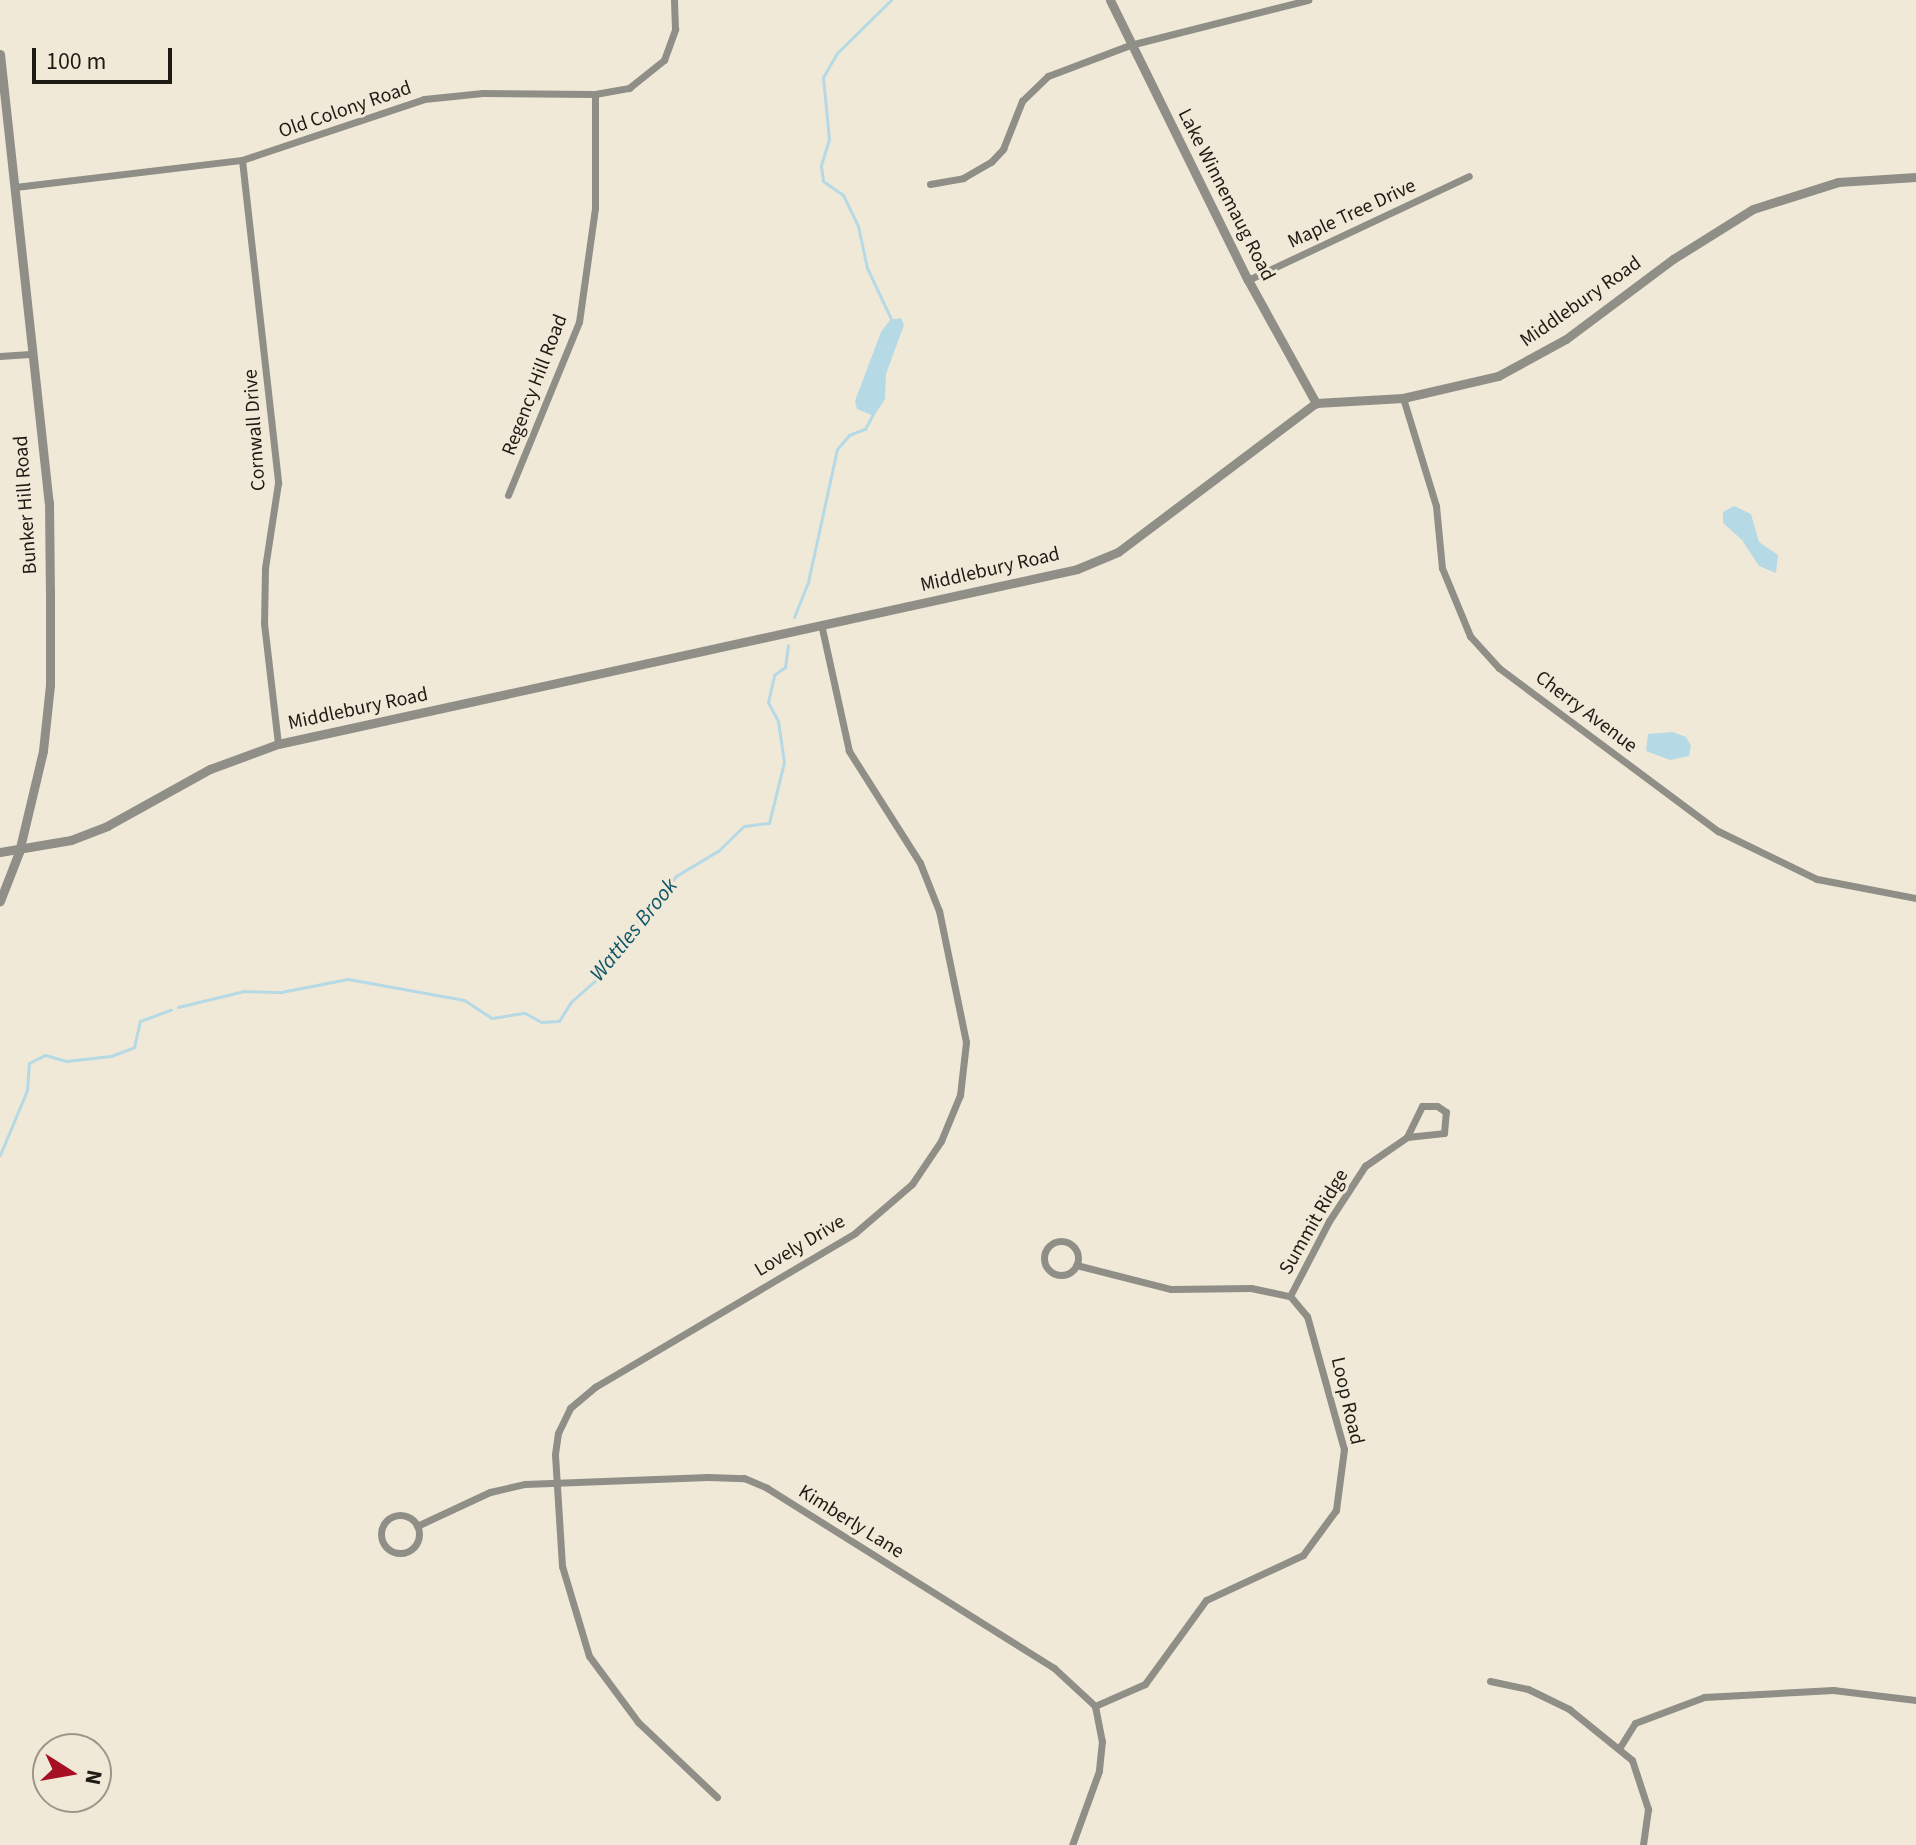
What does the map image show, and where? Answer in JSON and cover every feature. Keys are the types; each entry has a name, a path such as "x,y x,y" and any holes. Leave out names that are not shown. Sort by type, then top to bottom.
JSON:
{"street":[{"name":"Old Colony Road","path":"15,187 242,160 424,99 483,93 595,94 629,88 664,60 675,29 674,0"},
{"name":"Lake Winnemaug Road","path":"1110,0 1248,280 1316,403"},
{"path":"930,184 963,178 991,162 1035,83 1130,45 1308,0"},
{"name":"Bunker Hill Road","path":"0,54 30,354 49,502 50,685 43,751 19,852 0,901"},
{"name":"Regency Hill Road","path":"508,495 579,322 595,208 595,94"},
{"name":"Cornwall Drive","path":"242,160 278,483 265,568 264,623 278,744"},
{"name":"Maple Tree Drive","path":"1248,280 1469,176"},
{"name":"Middlebury Road","path":"0,852 19,852 107,826 210,769 278,744 822,628 1077,569 1118,552 1316,403 1403,398 1498,376 1529,361 1753,209 1838,182 1916,177"},
{"path":"0,356 30,354"},
{"name":"Cherry Avenue","path":"1403,398 1436,506 1442,568 1470,636 1499,668 1718,831 1817,879 1916,898"},
{"name":"Lovely Drive","path":"717,1797 638,1722 589,1656 562,1566 555,1483 558,1433 570,1408 595,1387 855,1233 912,1184 941,1141 960,1095 966,1042 939,911 920,863 849,751 822,628"},
{"name":"Summit Ridge","path":"1290,1296 1329,1221 1365,1166 1407,1137 1444,1133 1446,1112 1437,1106 1422,1106 1407,1137"},
{"path":"1057,1241 1067,1242 1076,1249 1076,1265 1068,1273 1057,1275 1044,1263 1044,1252 1057,1241"},
{"path":"1076,1265 1171,1289 1251,1288 1290,1296"},
{"name":"Loop Road","path":"1095,1706 1145,1684 1206,1600 1303,1555 1336,1510 1344,1449 1307,1316 1290,1296"},
{"name":"Kimberly Lane","path":"417,1526 490,1492 555,1483 744,1478 1054,1668 1095,1706"},
{"name":"Kimberly Lane","path":"395,1516 410,1518 417,1526 416,1542 403,1553 387,1548 381,1539 385,1522 395,1516"},
{"path":"1490,1681 1528,1689 1569,1709 1620,1747 1643,1785 1648,1809 1643,1845"},
{"path":"1620,1747 1635,1723 1704,1697 1833,1690 1916,1700"},
{"path":"1072,1845 1099,1771 1102,1741 1095,1706"}],"water":[{"path":"901,318 904,325 886,374 885,399 874,416 857,409 855,401 881,332 890,320"},
{"path":"1734,506 1751,514 1759,542 1778,555 1776,573 1759,566 1742,540 1723,523 1723,512"},
{"path":"1673,732 1686,737 1691,746 1689,756 1670,760 1646,751 1648,734"}],"waterway":[{"name":"Wattles Brook","path":"891,0 837,53 823,77 829,139 821,166 823,181 843,195 858,226 867,268 893,323"},
{"name":"Wattles Brook","path":"794,617 808,582 837,449 849,435 865,429 873,414"},
{"name":"Wattles Brook","path":"178,1007 244,991 281,992 348,979 464,1000 492,1018 525,1013 541,1022 559,1021 571,1002 610,967 622,938 676,876 718,851 744,826 769,823 784,762 778,721 768,702 774,675 785,667 788,645"},
{"name":"Wattles Brook","path":"0,1155 27,1090 29,1063 45,1055 66,1061 111,1056 134,1047 140,1021 171,1010"}]}
